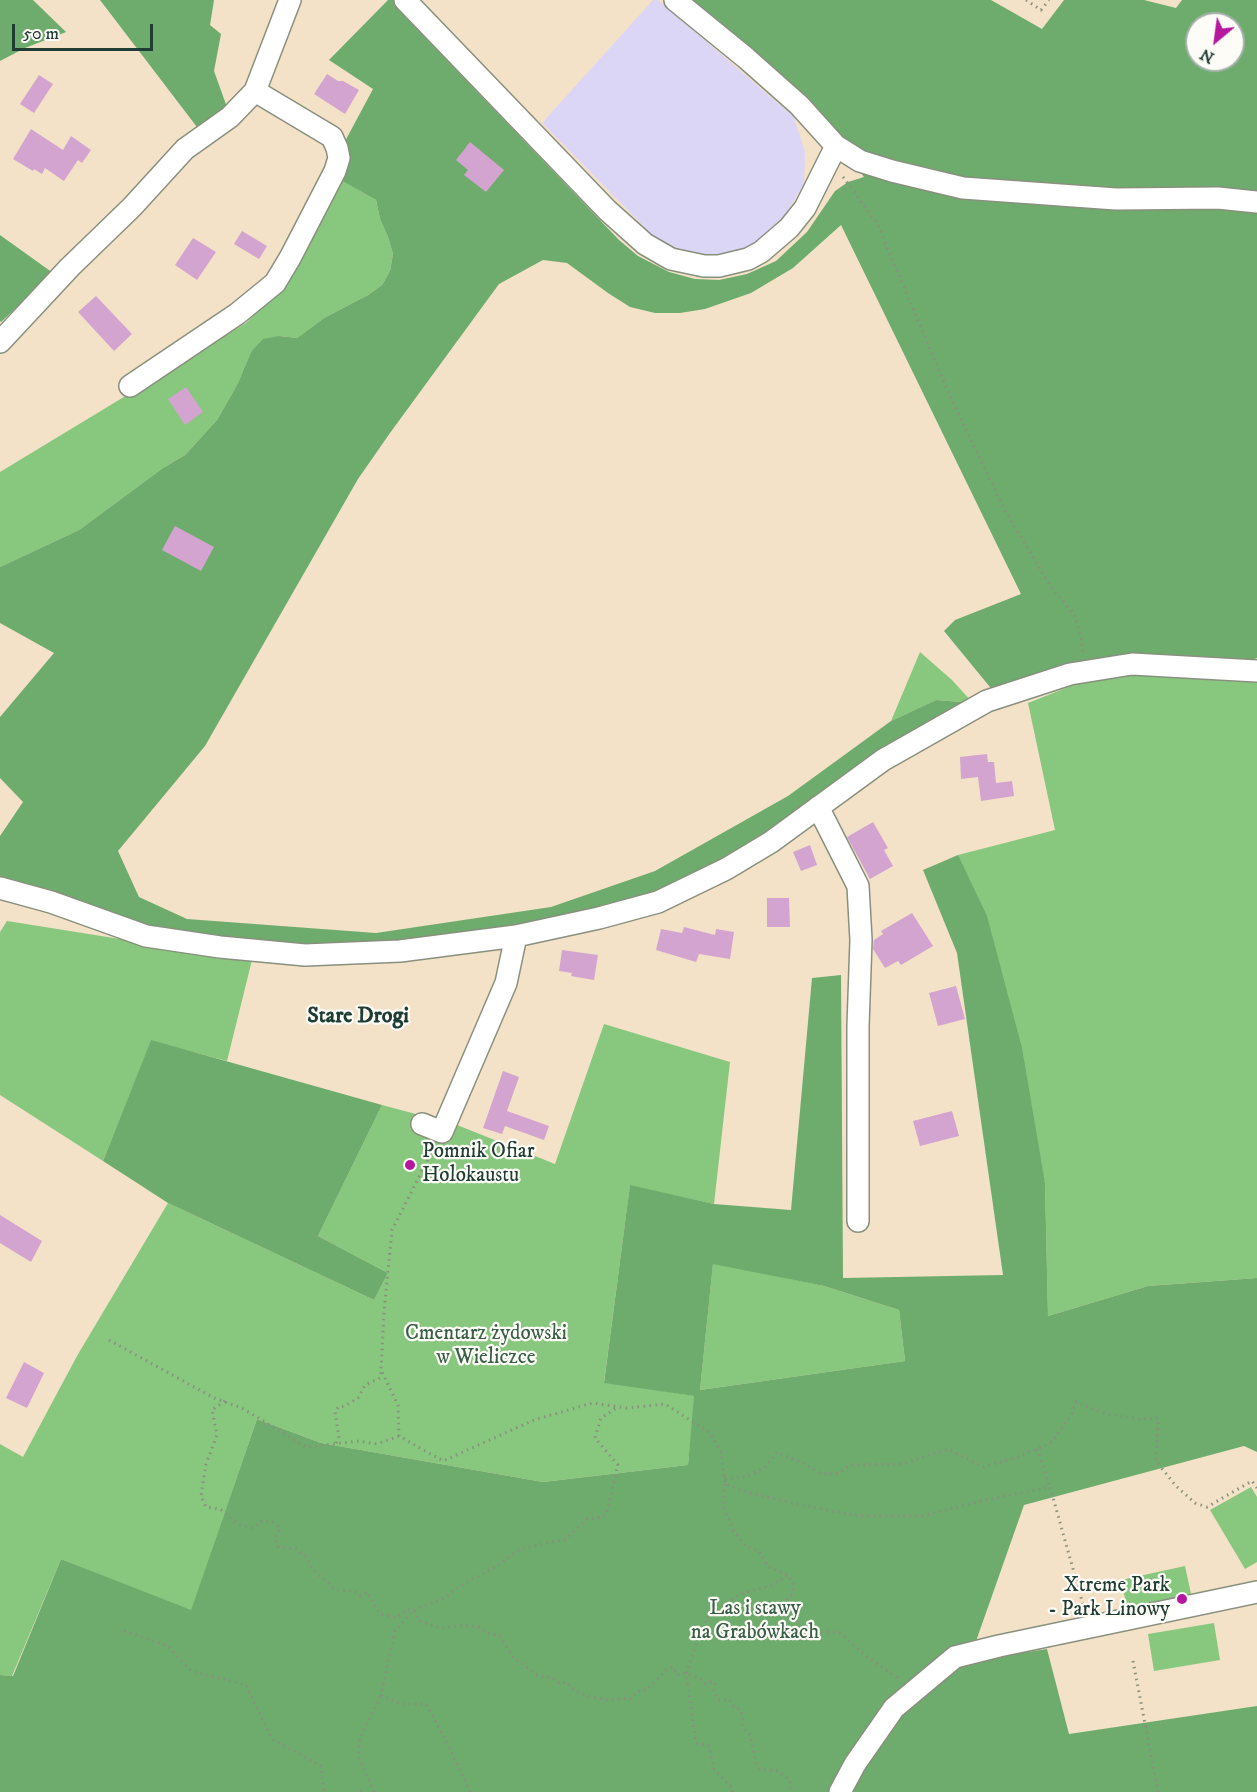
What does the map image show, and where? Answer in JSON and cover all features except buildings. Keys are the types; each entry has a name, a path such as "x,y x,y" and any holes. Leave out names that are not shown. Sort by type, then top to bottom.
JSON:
{"street":[{"path":"0,342 70,267 132,207 185,149 230,117 255,91 290,0"},
{"path":"405,0 607,210 645,244 672,259 704,266 719,266 748,259 761,252 789,228 805,208 833,154"},
{"path":"675,0 746,57 799,105 833,154 963,188 1116,199 1218,198 1257,202"},
{"path":"130,386 237,314 275,283 291,258 335,171 339,158 338,148 332,137 255,91"},
{"path":"0,888 51,902 146,936 220,947 294,954 400,951 516,936 599,918 658,902 726,869 771,842 883,760 987,701 1071,674 1132,664 1257,671"},
{"path":"818,807 858,886 861,940 858,1049 858,1221"},
{"path":"422,1124 442,1132 506,983 516,936"},
{"path":"840,1792 855,1764 894,1708 956,1657 1257,1592"}],"path":[{"path":"1026,0 1041,10 1049,0"},
{"path":"833,154 877,223 949,394 1005,511 1051,587 1074,614 1081,636 1086,672"},
{"path":"336,1443 339,1438 335,1412 338,1407 345,1406 358,1398 365,1385 380,1378 392,1230 442,1132"},
{"path":"109,1340 214,1398 242,1408 306,1447 359,1441 377,1444 399,1436 443,1461 534,1420 592,1403 627,1408 665,1404 710,1433 721,1452 725,1484 723,1506 733,1530 746,1546 759,1551 768,1567 788,1575 793,1584 793,1593 785,1608 786,1616 797,1620 798,1626 812,1632 839,1632 915,1691"},
{"path":"381,1370 398,1405 399,1436"},
{"path":"225,1401 212,1410 217,1435 206,1464 201,1496 206,1507 220,1509 239,1525 253,1528 262,1521 274,1522 280,1528 275,1539 278,1547 296,1549 306,1557 314,1571 336,1590 354,1591 361,1596 367,1592 380,1614 397,1618 408,1609 414,1610"},
{"path":"724,1479 745,1477 764,1468 777,1452 802,1462 822,1474 839,1473 850,1465 902,1464 948,1449 983,1467 1019,1457 1052,1442 1073,1412 1076,1402 1107,1414 1138,1419 1158,1418 1156,1461 1176,1486 1195,1503 1207,1507 1252,1481 1257,1488"},
{"path":"374,1792 358,1755 360,1737 381,1695 395,1631 414,1610 446,1597 458,1587 497,1566 520,1549 566,1539 587,1519 606,1515 618,1465 595,1438 601,1418 618,1407"},
{"path":"1037,1449 1090,1628"},
{"path":"725,1484 750,1493 858,1516 922,1516 1050,1487"},
{"path":"732,1792 733,1789 714,1769 709,1746 696,1743 686,1672 706,1619 718,1608 744,1593 772,1585 788,1575"},
{"path":"414,1610 419,1621 440,1628 464,1625 480,1627 485,1632 500,1636 513,1657 537,1674 553,1678 560,1684 566,1682 580,1694 606,1701 633,1698 636,1692 647,1690 668,1669 673,1667 677,1674 686,1672 706,1684 712,1681 715,1684 714,1692 718,1700 730,1700 734,1708 739,1709 743,1716 742,1724 744,1730 750,1735 756,1763 761,1770 777,1771 785,1776 793,1792"},
{"path":"124,1631 168,1646 191,1671 246,1685 272,1739 321,1766 324,1792"},
{"path":"1133,1661 1158,1792"},
{"path":"381,1695 400,1704 426,1704 470,1792"}],"shaded area":[{"path":"653,0 658,0 794,117 805,152 804,184 784,217 765,239 740,250 711,256 679,250 655,238 542,123"}],"green space":[{"path":"0,0 33,0 66,32 25,48 0,61"},
{"path":"100,0 214,0 210,25 221,34 214,71 228,110 200,131"},
{"path":"388,0 400,0 394,5 619,240 638,256 669,272 695,279 719,280 747,274 776,261 807,232 835,191 848,182 864,177 813,107 691,0 991,0 1042,29 1064,0 1144,0 1176,8 1182,0 1257,0 1257,658 1252,660 1079,663 994,692 944,631 955,620 1021,594 841,225 793,268 751,293 705,309 680,313 655,313 630,307 567,263 543,260 499,284 390,433 358,479 205,746 118,851 139,897 187,919 376,933 551,907 655,871 788,796 891,721 936,700 973,703 730,859 630,901 571,916 404,944 316,946 220,941 144,926 0,887 0,836 23,802 0,778 0,717 54,653 0,623 0,567 79,530 163,468 185,455 217,420 237,385 251,352 263,339 279,336 297,338 324,318 382,285 390,271 393,254 380,219 376,200 328,173 373,89 329,60"},
{"path":"339,179 376,200 380,219 393,254 390,271 382,285 324,318 297,338 279,336 251,352 237,385 217,420 185,455 163,468 79,530 0,567 0,472 246,323 286,283"},
{"path":"0,235 53,273 1,322 0,321"},
{"path":"920,652 952,680 973,703 936,700 891,721"},
{"path":"1157,672 1257,680 1257,1278 1148,1286 1048,1316 1045,1183 958,855 1055,830 1028,703 1091,678"},
{"name":"Las i stawy na Grabówkach","path":"958,855 987,916 1022,1048 1045,1183 1048,1316 1148,1286 1257,1278 1257,1452 1244,1446 1024,1505 975,1644 982,1659 1047,1649 1069,1734 1257,1706 1257,1792 0,1792 0,1675 13,1676 61,1559 191,1610 257,1419 321,1443 543,1482 688,1465 694,1396 604,1383 630,1185 714,1204 791,1210 812,978 841,975 843,1278 1003,1275 957,953 923,870","holes":["713,1264 824,1286 899,1310 905,1361 700,1390"]},
{"path":"7,921 252,960 227,1061 151,1041 103,1161 0,1095 0,932"},
{"name":"Cmentarz żydowski w Wieliczce","path":"604,1024 730,1062 714,1204 630,1186 604,1382 695,1396 688,1465 543,1482 321,1443 257,1419 191,1611 61,1559 12,1676 0,1675 0,1444 23,1457 77,1356 168,1203 374,1300 388,1273 318,1236 382,1105 457,1125 555,1164"},
{"path":"151,1040 382,1105 318,1236 388,1273 374,1300 168,1203 103,1161"},
{"path":"713,1263 824,1286 899,1310 905,1361 700,1390"},
{"path":"1251,1487 1257,1497 1257,1562 1245,1569 1210,1510"},
{"path":"1185,1566 1191,1594 1127,1608 1121,1580"},
{"path":"1214,1623 1220,1660 1154,1671 1148,1634"}],"place":[{"name":"Pomnik Ofiar Holokaustu","path":"410,1165"},
{"name":"Xtreme Park - Park Linowy","path":"1182,1599"}],"district":[{"name":"Stare Drogi","path":"358,1017"}]}
